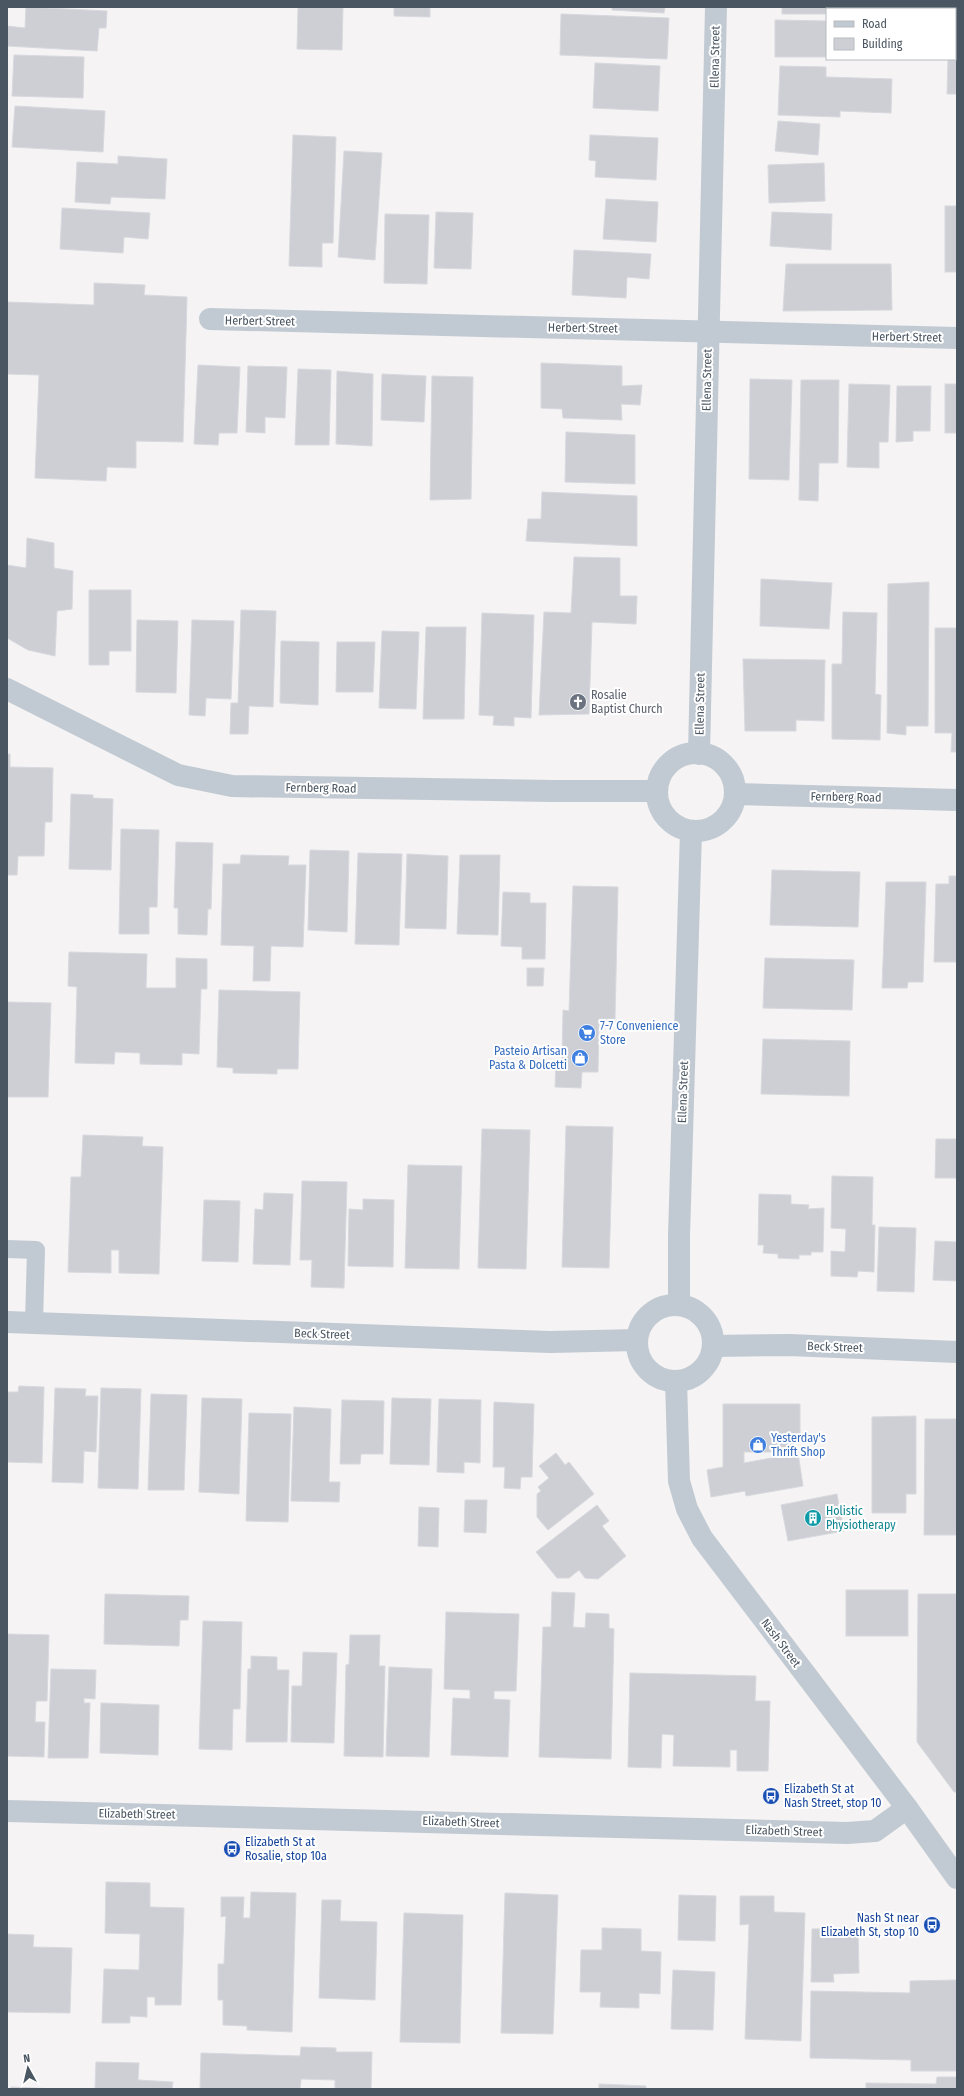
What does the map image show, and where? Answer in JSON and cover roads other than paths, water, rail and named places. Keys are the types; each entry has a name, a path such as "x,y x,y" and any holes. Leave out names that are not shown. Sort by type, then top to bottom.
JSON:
{"street":[{"name":"Ellena Street","path":"699,754 716,7"},
{"name":"Herbert Street","path":"210,319 957,338"},
{"name":"Fernberg Road","path":"7,689 178,775 232,786 657,791"},
{"path":"687,754 699,754 711,756 721,763 729,772 734,782 735,794 732,806 726,817 716,826 704,830 692,831 675,825 663,813 658,802 657,791 660,779 670,764 687,754"},
{"name":"Fernberg Road","path":"735,794 957,800"},
{"name":"Ellena Street","path":"679,1306 679,1228 692,831"},
{"path":"667,1306 679,1306 691,1308 701,1315 708,1323 712,1335 713,1346 705,1367 687,1380 676,1381 663,1379 652,1373 643,1364 638,1353 637,1340 640,1328 647,1318 656,1310 667,1306"},
{"name":"Beck Street","path":"7,1322 550,1342 637,1340"},
{"name":"Beck Street","path":"713,1346 789,1345 957,1352"},
{"name":"Nash Street","path":"676,1381 679,1481 687,1509 702,1538 956,1874"},
{"name":"Elizabeth Street","path":"7,1811 847,1833 875,1831 907,1808"}],"lane":[{"path":"7,1249 36,1250 34,1323"}],"place":[{"name":"Rosalie Baptist Church","path":"578,702"},
{"name":"7-7 Convenience Store","path":"587,1033"},
{"name":"Pasteio Artisan Pasta & Dolcetti","path":"580,1058"},
{"name":"Yesterday's Thrift Shop","path":"758,1445"},
{"name":"Holistic Physiotherapy","path":"813,1518"},
{"name":"Elizabeth St at Nash Street, stop 10","path":"771,1796"},
{"name":"Elizabeth St at Rosalie, stop 10a","path":"232,1849"},
{"name":"Nash St near Elizabeth St, stop 10","path":"932,1925"}]}
